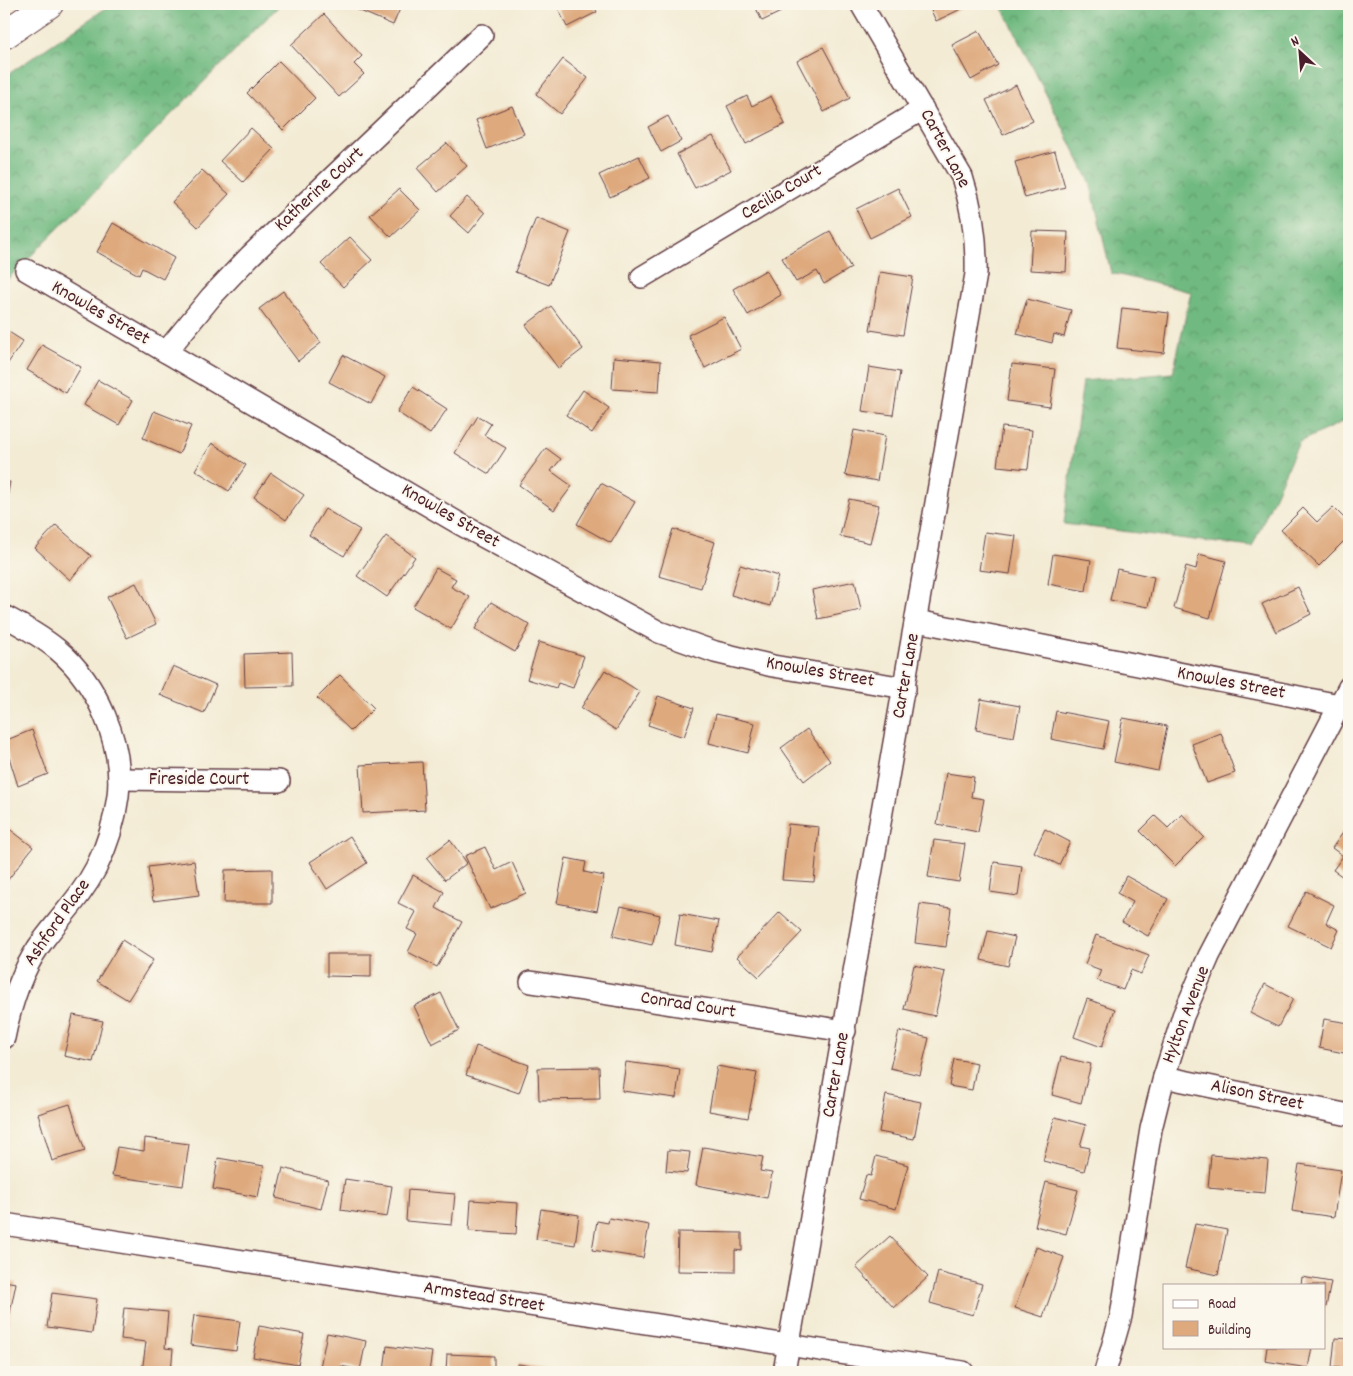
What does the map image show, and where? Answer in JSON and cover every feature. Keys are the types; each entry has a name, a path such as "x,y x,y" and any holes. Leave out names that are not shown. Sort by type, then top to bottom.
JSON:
{"highway":[{"path":"4,35 49,4"}],"street":[{"name":"Carter Lane","path":"784,1372 917,621 976,274 977,241 972,209 962,177 861,4"},
{"name":"Katherine Court","path":"166,352 211,297 250,256 482,35"},
{"name":"Cecilia Court","path":"642,277 923,109"},
{"name":"Knowles Street","path":"26,270 460,524 659,632 715,652 773,666 905,688"},
{"name":"Ashford Place","path":"4,616 32,631 59,651 81,675 98,702 108,726 115,750 119,780 118,796 110,832 96,867 78,899 44,938 25,970 10,1004 4,1038"},
{"name":"Knowles Street","path":"917,621 1340,706"},
{"name":"Hylton Avenue","path":"1106,1372 1121,1316 1152,1129 1164,1077 1183,1016 1209,956 1349,687"},
{"name":"Fireside Court","path":"119,780 279,781"},
{"name":"Conrad Court","path":"532,982 845,1031"},
{"name":"Alison Street","path":"1164,1077 1349,1115"},
{"name":"Armstead Street","path":"4,1224 963,1372"}],"green space":[{"path":"112,4 281,4 4,283 4,77"},
{"path":"1001,4 1349,4 1349,419 1299,442 1252,547 1064,524 1083,381 1173,373 1191,292 1111,273 1090,182"}],"building":[{"path":"344,4 402,4 393,25"},
{"path":"556,4 593,4 597,12 567,27"},
{"path":"754,4 790,4 791,7 762,21"},
{"path":"928,4 961,4 963,8 936,21"},
{"path":"324,14 362,56 354,64 364,74 339,97 291,45"},
{"path":"979,31 998,65 971,80 952,45"},
{"path":"823,47 850,98 824,112 797,61"},
{"path":"563,59 588,78 560,114 536,94"},
{"path":"279,61 315,98 283,130 247,93"},
{"path":"1016,85 1033,121 1003,135 986,100"},
{"path":"747,96 752,106 771,96 785,124 746,144 727,106"},
{"path":"512,106 524,134 487,149 476,120"},
{"path":"668,116 681,141 661,152 648,127"},
{"path":"251,128 274,149 243,182 220,161"},
{"path":"713,136 731,170 695,188 677,154"},
{"path":"447,143 467,166 438,192 417,168"},
{"path":"1055,151 1065,187 1025,198 1015,162"},
{"path":"639,156 650,178 610,197 599,175"},
{"path":"202,170 229,194 198,227 172,202"},
{"path":"898,188 912,217 870,238 856,209"},
{"path":"399,189 420,210 391,237 370,215"},
{"path":"467,197 485,213 469,233 450,216"},
{"path":"536,218 570,232 549,285 515,272"},
{"path":"113,223 174,258 163,279 142,268 139,275 97,252"},
{"path":"830,231 851,268 824,284 817,271 796,282 782,258"},
{"path":"1032,231 1068,232 1066,272 1030,270"},
{"path":"350,237 372,260 343,287 321,264"},
{"path":"766,270 781,295 748,315 733,289"},
{"path":"880,272 913,277 903,335 870,330"},
{"path":"283,291 321,343 298,361 259,309"},
{"path":"1027,299 1071,310 1064,337 1054,334 1052,343 1017,334"},
{"path":"551,306 583,349 558,368 526,325"},
{"path":"1122,308 1169,313 1164,353 1117,348"},
{"path":"724,317 741,349 705,368 688,335"},
{"path":"4,329 23,341 4,369"},
{"path":"42,345 81,367 66,393 27,370"},
{"path":"343,355 385,377 371,404 329,382"},
{"path":"614,357 661,361 659,392 612,389"},
{"path":"1012,364 1055,369 1050,407 1007,401"},
{"path":"869,367 900,372 893,415 862,411"},
{"path":"98,380 133,400 119,425 84,405"},
{"path":"413,387 447,409 430,434 397,412"},
{"path":"583,390 609,408 592,433 566,415"},
{"path":"154,411 191,426 179,454 143,438"},
{"path":"478,416 491,424 484,435 506,448 489,474 455,453"},
{"path":"1002,427 1032,430 1028,469 997,466"},
{"path":"854,430 885,436 877,481 845,475"},
{"path":"212,443 246,465 229,491 195,470"},
{"path":"546,448 561,459 551,471 572,486 554,510 519,485"},
{"path":"271,473 304,495 286,520 254,497"},
{"path":"4,481 10,482 5,510 4,510"},
{"path":"601,483 635,502 611,543 577,524"},
{"path":"849,499 879,505 870,543 840,536"},
{"path":"1333,507 1349,523 1349,536 1319,566 1281,530 1303,508 1317,522"},
{"path":"325,509 360,530 344,556 309,535"},
{"path":"56,525 91,556 70,580 35,548"},
{"path":"673,529 715,542 701,588 659,576"},
{"path":"985,532 1016,536 1010,574 979,570"},
{"path":"386,536 415,557 387,597 357,576"},
{"path":"1053,554 1091,560 1086,591 1048,584"},
{"path":"1199,554 1226,561 1210,618 1174,608 1186,566 1196,569"},
{"path":"740,565 778,576 770,606 731,595"},
{"path":"436,568 456,579 451,587 470,597 451,629 413,607"},
{"path":"1117,569 1154,577 1148,607 1110,600"},
{"path":"855,581 861,610 818,619 812,590"},
{"path":"136,583 156,624 127,638 107,597"},
{"path":"1298,587 1311,614 1276,632 1262,604"},
{"path":"491,602 530,625 515,652 475,629"},
{"path":"539,642 584,656 573,688 558,683 556,688 527,679"},
{"path":"292,652 293,686 245,687 244,654"},
{"path":"173,666 216,685 204,713 160,695"},
{"path":"605,670 640,692 616,730 581,708"},
{"path":"340,675 374,708 351,731 317,698"},
{"path":"658,696 694,708 684,737 648,725"},
{"path":"981,699 1020,706 1014,737 976,730"},
{"path":"1056,711 1109,721 1103,749 1051,739"},
{"path":"716,714 755,723 748,753 709,743"},
{"path":"1123,718 1167,726 1158,771 1114,762"},
{"path":"807,729 830,761 804,781 781,748"},
{"path":"32,730 48,774 18,786 4,741"},
{"path":"1221,733 1235,773 1207,783 1192,744"},
{"path":"422,762 425,810 363,813 360,765"},
{"path":"946,773 974,777 971,797 984,799 978,832 937,824"},
{"path":"1182,814 1204,837 1175,866 1140,831 1155,816 1168,828"},
{"path":"788,824 819,827 814,882 782,880"},
{"path":"7,827 33,847 4,885 4,832"},
{"path":"1045,829 1070,842 1059,865 1034,852"},
{"path":"1345,830 1349,832 1349,881 1333,870 1343,856 1332,848"},
{"path":"350,836 367,863 327,889 310,862"},
{"path":"450,840 467,863 445,880 427,858"},
{"path":"934,840 965,844 959,882 928,877"},
{"path":"485,847 496,870 512,862 526,893 490,909 465,856"},
{"path":"566,858 586,862 584,872 604,876 597,911 557,903"},
{"path":"194,861 199,895 153,901 148,867"},
{"path":"994,862 1022,866 1018,896 990,892"},
{"path":"272,869 272,903 224,903 225,870"},
{"path":"413,875 444,892 436,908 462,922 437,967 408,952 417,934 407,929 416,912 398,903"},
{"path":"1126,876 1168,899 1148,936 1122,922 1133,902 1117,893"},
{"path":"1306,891 1334,905 1326,923 1339,930 1331,947 1288,926"},
{"path":"920,904 951,908 946,947 915,943"},
{"path":"621,906 660,915 652,945 613,936"},
{"path":"780,912 802,932 759,977 737,957"},
{"path":"680,914 719,921 712,952 675,945"},
{"path":"988,931 1015,937 1008,966 981,960"},
{"path":"1096,935 1149,955 1141,974 1131,970 1123,990 1097,980 1101,970 1085,964"},
{"path":"122,940 153,960 128,1000 97,981"},
{"path":"327,954 371,954 371,977 327,976"},
{"path":"914,965 945,972 935,1016 904,1009"},
{"path":"1265,984 1293,999 1278,1027 1250,1013"},
{"path":"441,993 459,1030 432,1044 414,1006"},
{"path":"1087,999 1115,1009 1102,1047 1074,1037"},
{"path":"73,1015 103,1021 93,1062 64,1056"},
{"path":"1324,1019 1349,1023 1349,1054 1319,1048"},
{"path":"899,1031 929,1038 920,1075 890,1068"},
{"path":"476,1046 529,1065 519,1093 466,1075"},
{"path":"1061,1057 1091,1064 1081,1103 1052,1095"},
{"path":"954,1059 977,1063 972,1090 949,1086"},
{"path":"626,1062 680,1069 676,1098 622,1091"},
{"path":"717,1066 757,1073 748,1118 709,1111"},
{"path":"599,1067 600,1099 539,1100 538,1068"},
{"path":"886,1095 921,1102 914,1139 879,1132"},
{"path":"70,1104 85,1151 52,1161 38,1114"},
{"path":"1055,1117 1086,1125 1080,1146 1090,1148 1084,1171 1043,1161"},
{"path":"145,1138 189,1144 183,1186 112,1176 117,1147 144,1151"},
{"path":"703,1147 763,1157 760,1171 772,1173 767,1198 696,1185"},
{"path":"668,1150 690,1152 687,1173 666,1171"},
{"path":"1211,1155 1268,1160 1265,1193 1208,1188"},
{"path":"876,1156 908,1165 896,1209 859,1199 866,1175 871,1176"},
{"path":"218,1158 264,1166 258,1197 213,1189"},
{"path":"1299,1164 1341,1170 1334,1217 1292,1211"},
{"path":"283,1168 328,1180 321,1209 276,1198"},
{"path":"345,1179 392,1186 387,1217 341,1210"},
{"path":"1046,1182 1078,1190 1066,1234 1035,1226"},
{"path":"408,1190 455,1194 452,1225 406,1221"},
{"path":"471,1200 518,1203 516,1234 469,1231"},
{"path":"541,1209 579,1215 575,1245 536,1239"},
{"path":"609,1218 649,1225 643,1258 592,1250 597,1221 608,1223"},
{"path":"1195,1224 1227,1230 1218,1275 1185,1268"},
{"path":"678,1232 742,1233 742,1251 735,1250 735,1272 677,1271"},
{"path":"890,1236 928,1277 894,1308 856,1267"},
{"path":"1036,1247 1064,1257 1043,1317 1015,1308"},
{"path":"938,1272 982,1284 973,1315 930,1303"},
{"path":"1302,1277 1331,1282 1326,1307 1326,1284 1301,1284"},
{"path":"4,1281 16,1283 6,1332 4,1331"},
{"path":"52,1293 97,1299 92,1333 47,1327"},
{"path":"124,1308 168,1312 165,1348 173,1349 171,1372 142,1372 146,1342 121,1339"},
{"path":"194,1315 240,1321 236,1351 190,1345"},
{"path":"259,1326 304,1334 298,1365 253,1357"},
{"path":"327,1333 366,1341 360,1370 341,1366 340,1372 319,1372"},
{"path":"1335,1338 1349,1339 1349,1369 1332,1367"},
{"path":"387,1346 432,1352 429,1372 384,1372"},
{"path":"1267,1348 1312,1348 1308,1368 1265,1361"},
{"path":"447,1354 494,1356 494,1372 446,1372"},
{"path":"518,1364 556,1370 556,1372 516,1372"}]}
